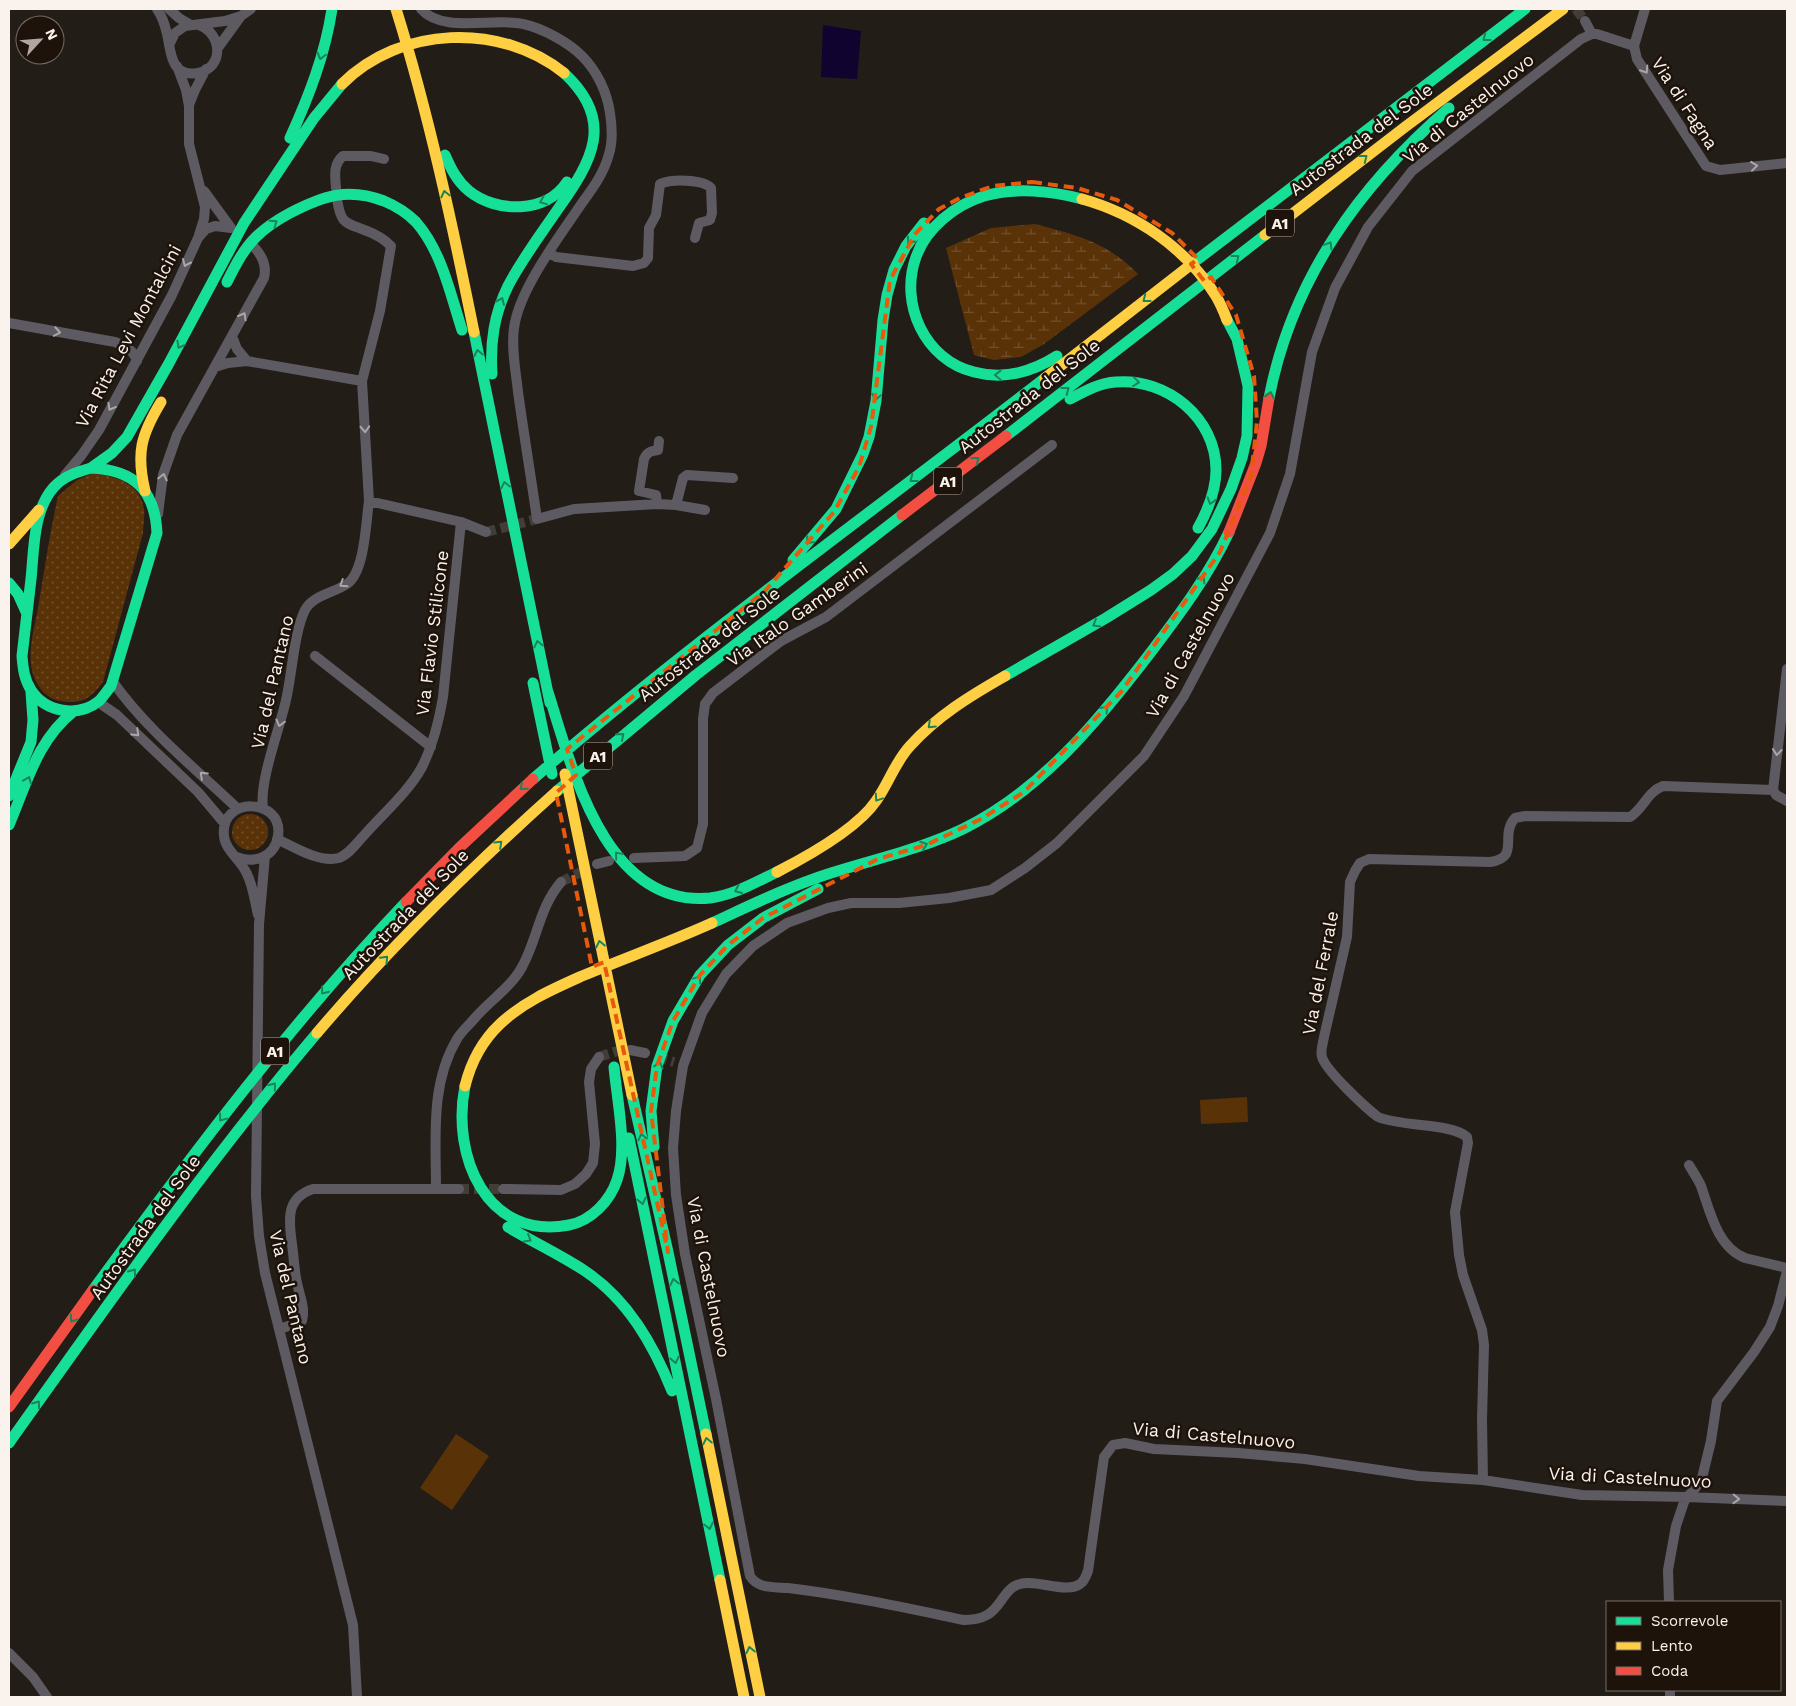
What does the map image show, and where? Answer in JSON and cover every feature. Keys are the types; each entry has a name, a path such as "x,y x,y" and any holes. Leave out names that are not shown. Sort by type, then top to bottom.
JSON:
{"main road":[{"path":"262,195 302,112 320,62 332,9"},
{"path":"396,9 414,67 446,195 620,1040 668,1252 760,1697"},
{"name":"Autostrada del Sole","path":"9,1407 131,1239 245,1088 331,982 429,876 517,792 586,733 765,591 966,439 1525,9"},
{"name":"Autostrada del Sole","path":"9,1443 230,1140 284,1073 351,994 447,893 538,808 639,721 763,623 1405,127 1563,9"},
{"path":"388,22 404,74 432,191"},
{"path":"744,1697 613,1063 621,1157 618,1176 607,1200 591,1215 582,1221 563,1227 546,1229 530,1227 514,1220 498,1209 477,1180 468,1159 463,1140 463,1100 474,1059 493,1030 513,1011 534,998 807,881 926,845 981,819 1024,792 1072,746 1120,692 1176,619 1220,552 1241,504 1260,450 1277,364 1294,315 1318,264 1346,217 1379,175 1412,141 1515,55 1535,30"},
{"path":"91,468 112,453 126,437 203,302 239,233 262,195 325,104 369,63 394,51 425,41 477,38 499,41 526,50 551,62 573,80 588,101 594,123 592,148 586,168 523,260 502,299 495,317 491,351 491,418"},
{"path":"414,67 428,94 446,159 458,182 474,196 498,206 522,208 547,200 564,188 576,167 582,150 584,124 580,104 567,86 546,69 502,48 456,40"},
{"path":"232,273 248,234 301,147 353,78"},
{"path":"765,591 834,512 859,467 871,427 878,387 883,310 890,280 904,249 923,224 939,209 960,198 993,186 1032,182 1057,184 1100,194 1136,209 1172,233 1182,249"},
{"path":"699,1478 664,1370 653,1349 626,1310 613,1295 585,1271 506,1226 478,1193 464,1161 458,1141 457,1121 460,1092 470,1057 484,1034 501,1015 531,994 774,889 797,875 876,803 901,756 936,721 965,699 1137,598 1164,580 1198,548 1212,529 1224,506 1242,460 1247,436 1246,378 1235,336 1219,295 1204,267 1182,249 1128,215 1110,206 1075,196 1052,192 1004,192 976,199 955,209 935,224 922,242 913,264 910,285 912,304 918,324 926,339 934,350 948,362 979,374 1001,376 1030,371 1045,364 1104,320 1117,321"},
{"path":"220,294 256,237 275,222 293,211 329,195 350,193 371,196 403,211 417,223 428,238 438,258 462,330"},
{"path":"444,246 468,357"},
{"path":"1219,295 1236,315 1254,376 1256,422 1251,476"},
{"path":"1028,420 1042,420 1082,390 1104,383 1133,381 1167,390 1184,402 1205,427 1216,463 1216,485 1207,513 1187,545 1137,598"},
{"path":"145,491 140,466 142,447 152,420 165,395"},
{"path":"91,468 107,468 133,478 145,491 153,506 157,525 153,548 113,682 107,694 88,708 74,711 58,710 46,705 31,692 24,676 22,663 37,528 41,508 47,495 62,479 75,472 91,468"},
{"path":"9,544 41,508"},
{"path":"9,583 18,594 27,615"},
{"path":"530,671 557,801"},
{"path":"9,796 31,742 33,726 31,692"},
{"path":"548,692 592,817 610,846 625,863 654,887 690,898 709,898 730,894 782,869 844,832"},
{"path":"9,825 47,738 57,724 74,711"},
{"path":"668,1252 651,1111 658,1066 673,1021 700,976 728,945 763,918 878,859"},
{"path":"591,962 596,981"}],"street":[{"path":"157,9 165,24 170,56 177,66 185,86 189,106 189,144 205,214 198,238"},
{"path":"169,9 179,18 208,30 212,34 217,49"},
{"path":"169,44 177,31 185,26 225,21 241,16 251,9"},
{"path":"421,9 426,15 443,21 461,23 522,23 551,34 582,56 600,81 609,103 612,127 610,153 601,175 549,253 521,302 514,328 513,340 520,402 537,519 574,509 657,504 705,510"},
{"name":"Via di Fagna","path":"1646,9 1634,46 1637,59 1706,166 1720,170 1787,163"},
{"path":"189,106 206,69 214,60 217,49 241,16"},
{"path":"1585,21 1592,34 1634,46"},
{"name":"Via di Castelnuovo","path":"1592,34 1581,39 1412,171 1368,226 1335,288 1315,345 1305,386 1290,474 1270,533 1184,696 1144,756 1057,843 1025,868 991,890 949,898 899,903 851,903 828,908 787,923 753,946 726,974 702,1012 679,1064 673,1148 681,1229 750,1576 754,1582 763,1586 826,1593 964,1620 978,1619 988,1615 1011,1588 1020,1584 1074,1587 1084,1580 1088,1571 1104,1457 1112,1445 1119,1443 1154,1449 1314,1460 1419,1476 1482,1480 1582,1495 1787,1501"},
{"path":"177,66 183,71 191,73 206,69"},
{"name":"Via del Pantano","path":"263,808 264,784 286,699 300,625 306,609 317,599 348,583 356,572 363,549 369,501 362,381 380,311 391,246 368,231 354,227 344,221 341,216 336,193 335,167 338,160 343,156 371,156 384,159"},
{"path":"549,253 556,257 633,266 644,263 648,258 649,228 656,214 660,184 666,181 703,182 712,188 712,213 710,220 699,223 695,238"},
{"name":"Via Rita Levi Montalcini","path":"62,479 93,439 172,295 198,238 206,229 211,227 231,228 200,186"},
{"path":"157,525 161,487 170,453 179,431 265,275 263,259 255,248"},
{"path":"9,323 115,342 130,349 136,356 137,361"},
{"path":"232,336 237,349 247,361"},
{"path":"215,367 228,362 247,361 362,381"},
{"path":"657,504 656,495 639,491 644,459 646,454 658,450 659,441"},
{"name":"Via Italo Gamberini","path":"634,858 685,856 697,848 703,824 703,719 705,704 713,694 781,641 826,617 1052,445"},
{"path":"676,505 682,478 687,475 733,478"},
{"path":"369,501 461,522 486,532"},
{"name":"Via Flavio Stilicone","path":"277,839 326,859 340,857 348,852 410,784 421,768 431,747 443,697 461,522"},
{"name":"Via Flavio Stilicone","path":"314,656 431,747"},
{"path":"1787,669 1773,790 1776,795 1787,801"},
{"path":"113,682 128,703 238,808"},
{"path":"98,702 117,715 198,792 225,824 230,815 238,808 248,806 263,808 275,821 278,831 277,839"},
{"name":"Via del Ferrale","path":"1482,1480 1484,1345 1482,1330 1463,1275 1455,1212 1468,1144 1467,1137 1450,1129 1411,1125 1387,1121 1378,1117 1329,1068 1322,1058 1324,1037 1347,937 1350,882 1352,876 1360,863 1369,859 1490,862 1499,860 1505,857 1508,848 1508,830 1515,818 1525,816 1630,817 1639,811 1655,789 1663,786 1773,790"},
{"name":"Via del Pantano","path":"225,824 223,833 225,841 248,875 259,924"},
{"name":"Via del Pantano","path":"277,839 266,856 259,924 256,1196 259,1236 265,1273 353,1625 357,1697"},
{"path":"237,857 254,860 266,856"},
{"path":"597,864 609,861"},
{"path":"436,1189 436,1110 442,1074 457,1039 481,1011 506,988 523,966 550,895 561,882"},
{"path":"630,1050 644,1053"},
{"path":"503,1188 562,1190 575,1184 586,1174 593,1163 595,1144 588,1082 590,1069 599,1057"},
{"path":"1669,1601 1668,1570 1679,1517 1687,1497 1702,1478 1711,1441 1717,1401 1754,1352 1770,1327 1778,1306 1787,1269 1738,1256 1729,1247 1713,1222 1700,1184 1689,1165"},
{"path":"280,1329 302,1321 304,1311 297,1286 289,1220 291,1208 296,1199 304,1192 313,1189 459,1189"},
{"path":"9,1653 33,1677 47,1697"}],"highlighted area":[{"path":"1032,182 1077,188 1117,200 1172,233 1198,259 1191,264 1205,282 1211,277 1236,315 1254,376 1257,422 1251,476 1220,552 1121,692 1024,792 981,819 926,845 878,859 763,918 728,945 700,975 673,1021 657,1066 651,1111 668,1252 604,962 592,967 556,793 576,775 567,749 765,591 834,512 859,467 871,427 890,280 915,234 939,209 960,198 993,186"}],"green space":[{"path":"1035,224 1077,236 1103,247 1115,254 1138,274 1044,344 1021,357 994,360 974,355 946,248 991,228"},
{"path":"93,473 126,482 138,493 144,509 143,533 103,682 85,699 68,702 56,700 46,694 39,686 32,670 31,645 58,496 77,480"},
{"path":"250,814 257,815 263,819 267,825 267,839 263,845 257,849 250,850 243,849 237,845 233,839 232,832 233,825 237,819 243,815"},
{"path":"1247,1097 1248,1122 1201,1124 1200,1100"},
{"path":"456,1434 489,1456 452,1510 420,1488"}],"shaded area":[{"path":"823,25 861,31 857,79 821,77"}],"tunnel":[{"path":"1576,9 1585,21"},
{"path":"486,532 537,519"},
{"path":"561,882 587,869"},
{"path":"599,1057 625,1050"},
{"path":"657,1057 674,1062"},
{"path":"459,1189 503,1189"}],"traffic: fast":[{"path":"290,138 316,75 332,9"},
{"path":"1193,263 1525,9"},
{"path":"492,374 494,329 503,297 519,266 570,191 589,158 594,124 590,108 580,91 564,73"},
{"path":"91,468 112,453 127,437 244,223 314,118 342,84"},
{"path":"1269,398 1280,355 1294,313 1312,275 1334,238 1386,169 1449,108"},
{"path":"445,155 455,174 469,191 480,198 506,206 534,205 547,200 567,182"},
{"path":"1057,356 1028,370 1007,375 985,374 957,366 942,356 920,328 914,311 911,293 912,275 916,257 921,246 934,227 952,212 973,200 996,193 1021,191 1046,192 1082,199"},
{"path":"227,282 251,242 281,218 302,207 336,195 347,194 371,197 401,210 416,222 425,234 439,260 462,330"},
{"path":"793,560 836,509 863,454 869,437 876,401 887,295 894,270 906,246 924,223"},
{"path":"1006,436 1265,235"},
{"path":"1005,676 1151,590 1173,574 1192,556 1212,529 1231,489 1242,458 1247,436 1248,386 1237,339 1227,320"},
{"path":"474,332 550,703"},
{"path":"533,779 658,675 1045,378"},
{"path":"1070,399 1104,384 1135,382 1170,394 1198,418 1208,434 1214,451 1216,470 1211,500 1198,528"},
{"path":"91,468 119,473 139,485 147,494 152,505 157,533 111,686 99,701 81,710 72,711 53,708 37,697 25,678 22,656 34,543 42,507 47,496 58,483 66,477 91,468"},
{"path":"557,791 696,675 902,515"},
{"path":"712,923 816,878 947,836 992,813 1018,794 1067,751 1111,703 1193,594 1229,532"},
{"path":"9,583 18,594 27,614"},
{"path":"533,683 552,774"},
{"path":"9,796 31,742 33,720 31,692"},
{"path":"548,692 582,793 599,827 619,857 644,881 674,895 710,898 736,891 777,872"},
{"path":"9,825 34,763 51,735 74,711"},
{"path":"654,1147 651,1111 657,1066 673,1021 700,975 728,945 763,918 818,889"},
{"path":"93,1290 243,1091 322,995 406,902"},
{"path":"9,1443 197,1183 317,1033"},
{"path":"465,1086 462,1112 464,1139 470,1165 481,1187 496,1206 516,1220 540,1226 569,1225 585,1219 599,1209 610,1195 617,1180 622,1154 622,1139 614,1067"},
{"path":"632,1095 668,1252 706,1434"},
{"path":"629,1138 720,1580"},
{"path":"508,1227 585,1271 614,1295 647,1340 672,1391"}],"traffic: slow":[{"path":"396,9 439,169 474,332"},
{"path":"1265,235 1563,9"},
{"path":"342,84 366,65 392,51 421,42 451,38 481,39 510,45 538,56 564,73"},
{"path":"1082,199 1122,214 1158,235 1175,248 1204,279 1216,296 1227,320"},
{"path":"1045,378 1193,263"},
{"path":"145,491 141,466 142,445 149,424 161,402"},
{"path":"9,544 39,510"},
{"path":"777,872 817,850 857,822 876,801 900,759 920,735 954,707 1005,676"},
{"path":"565,774 632,1095"},
{"path":"317,1033 403,938 494,849 557,791"},
{"path":"465,1086 470,1069 483,1045 500,1024 518,1009 549,991 582,976 712,923"},
{"path":"706,1434 760,1697"},
{"path":"720,1580 744,1697"}],"traffic: jam":[{"path":"1229,532 1256,463 1261,446 1269,398"},
{"path":"902,515 1006,436"},
{"path":"406,902 459,848 533,779"},
{"path":"9,1407 93,1290"}]}
